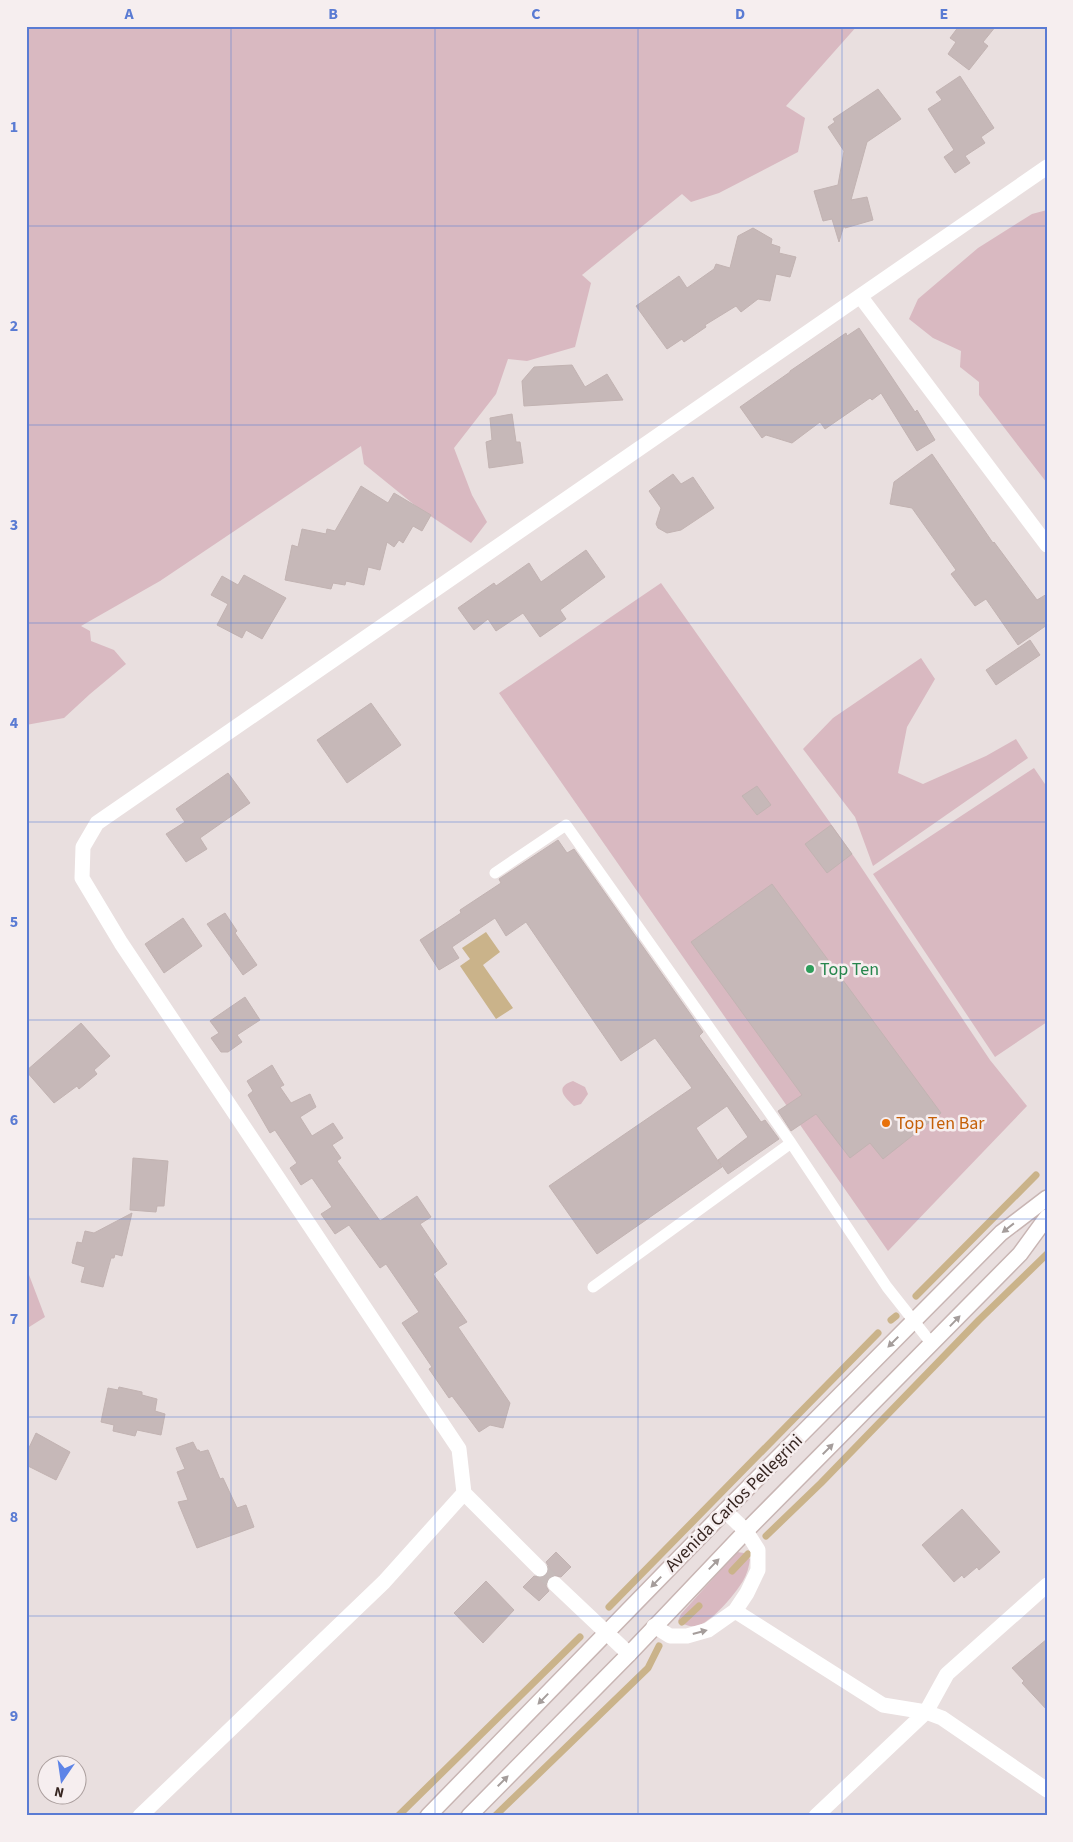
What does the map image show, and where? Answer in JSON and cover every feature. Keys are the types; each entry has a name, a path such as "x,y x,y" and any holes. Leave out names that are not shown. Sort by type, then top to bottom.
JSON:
{"street":[{"path":"540,1569 464,1493 459,1449 121,942 82,878 84,847 97,823 1047,167"},
{"path":"860,296 1047,545"},
{"name":"Avenida Carlos Pellegrini","path":"428,1816 725,1511 1001,1233 1047,1198"},
{"name":"Avenida Carlos Pellegrini","path":"469,1816 629,1654 746,1531 1020,1254 1047,1216"},
{"path":"140,1816 384,1582 464,1493"},
{"path":"654,1626 670,1636 687,1636 708,1630 735,1612 758,1570 758,1550 746,1531 725,1511"},
{"path":"555,1584 629,1654"},
{"path":"816,1816 926,1712 947,1674 1047,1585"},
{"path":"735,1612 883,1704 926,1712 942,1718 1047,1790"}],"lane":[{"path":"495,873 566,825 791,1143 887,1287 932,1344"},
{"path":"593,1287 791,1143"}],"shaded area":[{"path":"26,26 857,26 786,106 805,118 798,152 719,193 691,202 682,194 582,275 591,283 575,347 527,361 508,359 496,394 454,448 472,495 487,522 471,543 417,507 364,464 361,446 160,581 81,626 90,631 91,641 114,650 126,664 64,718 26,725"},
{"path":"1047,210 1047,483 979,395 979,382 960,367 961,351 933,338 909,319 918,299 978,248 1032,214"},
{"name":"Top Ten","path":"661,583 855,858 990,1060 1027,1106 888,1251 499,693"},
{"path":"921,658 935,679 907,727 898,773 923,784 986,756 1016,739 1028,758 873,866 855,817 803,749 833,718"},
{"path":"1034,768 1047,787 1047,1022 995,1057 873,874"},
{"path":"486,932 500,952 483,965 513,1008 496,1019 460,966 470,959 462,948"},
{"path":"573,1081 585,1087 588,1094 581,1104 574,1106 563,1092 564,1086"},
{"path":"26,1267 45,1317 26,1329"},
{"path":"737,1552 744,1553 750,1559 750,1562 747,1573 735,1593 716,1613 697,1626 683,1624 678,1621 681,1614"}],"building":[{"path":"959,26 996,26 983,42 988,46 969,70 948,54 956,42 950,38"},
{"path":"960,76 994,128 981,137 985,143 965,156 970,163 955,173 944,157 954,150 928,109 942,100 936,92"},
{"path":"878,89 901,119 867,142 851,200 867,197 873,220 845,228 844,225 839,242 832,219 823,221 814,191 838,185 844,151 828,127 835,122 833,119"},
{"path":"753,228 772,239 771,244 780,247 779,253 796,257 790,277 776,274 770,301 758,299 741,312 736,306 705,325 706,327 684,342 682,339 667,349 636,306 679,276 687,288 714,269 716,264 730,268 738,236"},
{"path":"859,328 915,412 917,410 935,440 917,451 881,393 872,400 870,398 825,429 820,422 792,443 766,435 762,438 740,407 846,333 847,336"},
{"path":"572,365 585,387 607,374 623,400 524,406 522,381 534,367"},
{"path":"512,414 516,442 520,442 523,463 489,468 486,442 492,440 490,418"},
{"path":"932,454 993,543 1037,600 1047,594 1047,625 1018,645 986,599 975,606 951,574 956,570 912,508 890,504 894,482"},
{"path":"673,474 681,484 693,477 714,508 681,530 667,533 658,528 656,524 661,508 649,491"},
{"path":"361,486 388,503 394,493 431,515 422,531 413,526 403,543 399,540 394,547 387,542 380,570 368,567 364,585 346,581 345,585 333,583 331,589 285,580 292,545 298,547 302,529 326,534 327,529 335,531"},
{"path":"586,550 605,577 560,610 566,619 540,637 523,613 496,631 488,619 474,630 458,608 494,583 496,586 529,563 541,582"},
{"path":"244,575 286,598 262,639 246,630 242,638 217,625 228,604 211,595 222,576 238,585"},
{"path":"1030,640 1040,655 996,685 986,670"},
{"path":"371,703 401,745 347,783 317,740"},
{"path":"228,773 250,803 200,838 207,849 186,862 166,834 185,822 176,809"},
{"path":"757,786 771,805 757,815 742,796"},
{"path":"831,825 852,854 827,873 805,844"},
{"path":"558,840 567,853 574,849 703,1032 699,1036 761,1122 765,1120 779,1139 728,1174 718,1160 748,1137 727,1106 696,1128 722,1167 597,1254 549,1186 692,1088 655,1038 621,1061 526,922 506,936 495,918 452,947 459,958 439,970 420,940 461,913 460,910 501,883 499,879"},
{"path":"772,884 941,1113 883,1159 870,1143 850,1158 816,1114 791,1131 778,1111 802,1095 691,942"},
{"path":"225,913 237,931 235,933 257,965 243,975 207,924"},
{"path":"183,918 202,946 164,973 145,944"},
{"path":"245,997 260,1020 237,1035 242,1042 228,1052 221,1052 211,1038 219,1033 210,1021"},
{"path":"81,1023 110,1056 94,1070 97,1074 79,1089 77,1086 54,1103 26,1071"},
{"path":"272,1065 284,1085 280,1087 291,1103 310,1094 316,1107 300,1117 312,1136 333,1123 343,1138 332,1145 341,1158 337,1161 380,1221 417,1196 431,1217 420,1224 447,1264 433,1274 467,1322 458,1327 510,1403 503,1428 490,1425 479,1432 452,1396 449,1398 429,1369 432,1367 402,1323 419,1312 386,1264 380,1268 349,1225 335,1234 321,1214 332,1207 312,1178 301,1185 290,1168 297,1163 275,1130 270,1133 248,1095 253,1091 247,1081"},
{"path":"133,1158 168,1161 164,1206 157,1206 156,1212 130,1210"},
{"path":"132,1213 122,1256 115,1254 114,1258 111,1258 103,1287 81,1282 85,1267 72,1263 77,1242 82,1243 85,1231 94,1233"},
{"path":"119,1387 142,1392 142,1395 157,1399 155,1411 165,1414 161,1435 137,1430 135,1436 113,1431 114,1425 101,1422 108,1388 118,1390"},
{"path":"36,1433 70,1452 56,1480 26,1465 26,1454"},
{"path":"193,1442 200,1452 208,1450 220,1479 223,1478 237,1508 246,1505 254,1527 197,1548 178,1502 188,1500 177,1472 185,1469 176,1448"},
{"path":"962,1509 1000,1552 979,1570 977,1567 964,1578 962,1575 954,1582 922,1545"},
{"path":"556,1552 571,1567 561,1577 553,1575 548,1578 546,1586 549,1591 539,1601 523,1587 534,1576 542,1578 547,1575 549,1567 546,1562"},
{"path":"486,1581 514,1610 483,1643 454,1613"},
{"path":"1047,1639 1047,1710 1022,1683 1024,1681 1012,1668"}],"waterway":[{"path":"916,1296 1036,1175"},
{"path":"766,1536 821,1483 979,1320 1047,1254"},
{"path":"891,1320 896,1316"},
{"path":"609,1607 878,1333"},
{"path":"732,1571 748,1554"},
{"path":"682,1622 699,1606"},
{"path":"398,1816 580,1637"},
{"path":"495,1816 648,1668 659,1646"}],"tunnel":[{"path":"540,1569 555,1584"}],"place":[{"name":"Top Ten","path":"810,969"},
{"name":"Top Ten Bar","path":"886,1123"}]}
